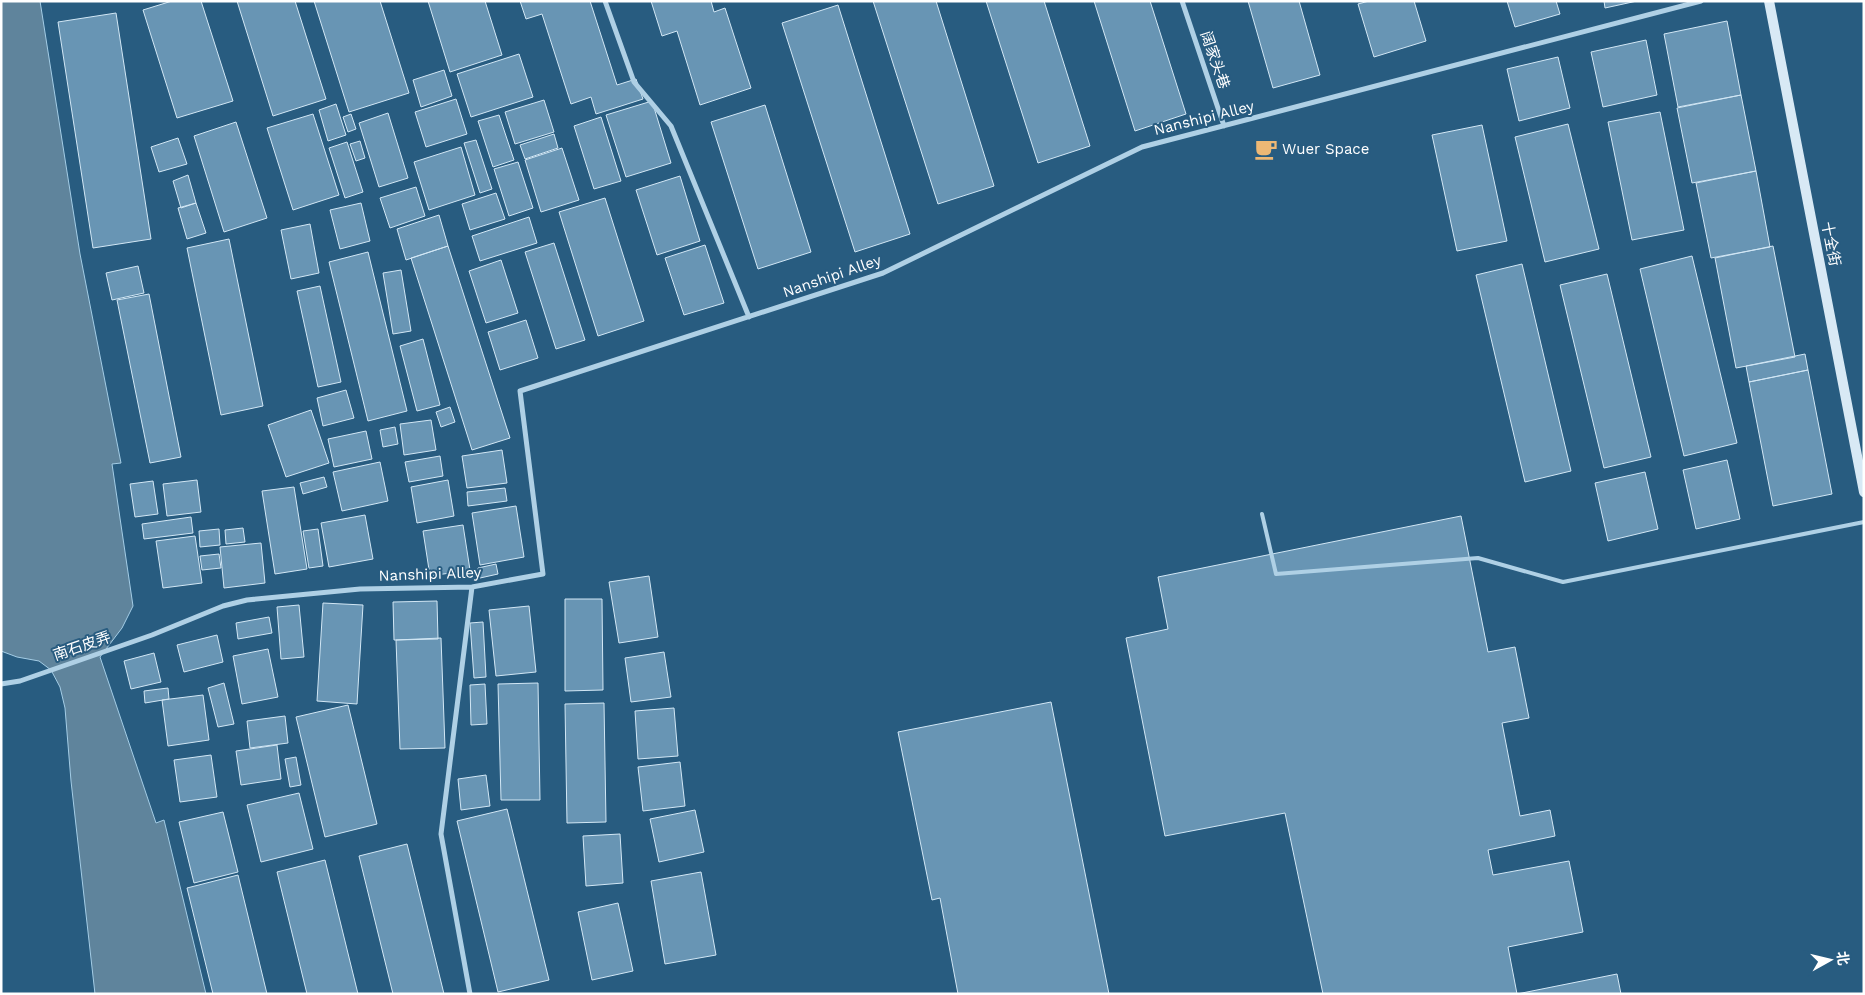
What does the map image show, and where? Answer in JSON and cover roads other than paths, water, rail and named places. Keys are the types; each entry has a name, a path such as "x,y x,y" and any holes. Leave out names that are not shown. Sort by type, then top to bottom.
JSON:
{"main road":[{"name":"十全街","path":"1769,1 1864,492"}],"street":[{"path":"605,1 634,82 671,126 749,317"},
{"name":"阔家头巷","path":"1182,1 1224,126"},
{"name":"Nanshipi Alley","path":"152,636 223,606 247,600 360,589 472,587 543,574 520,391 883,273 1142,147 1701,1"},
{"path":"470,994 441,834 472,587"},
{"name":"南石皮弄","path":"1,684 20,680 152,636"}],"lane":[{"path":"1262,514 1276,574 1478,558 1563,582 1864,522"}],"water":[{"path":"1,1 40,1 80,254 121,463 112,464 133,606 122,628 100,657 156,823 164,820 206,994 95,994 71,781 65,708 60,687 51,670 39,661 17,657 1,651"}],"place":[{"name":"Wuer Space","path":"1266,149"}]}
